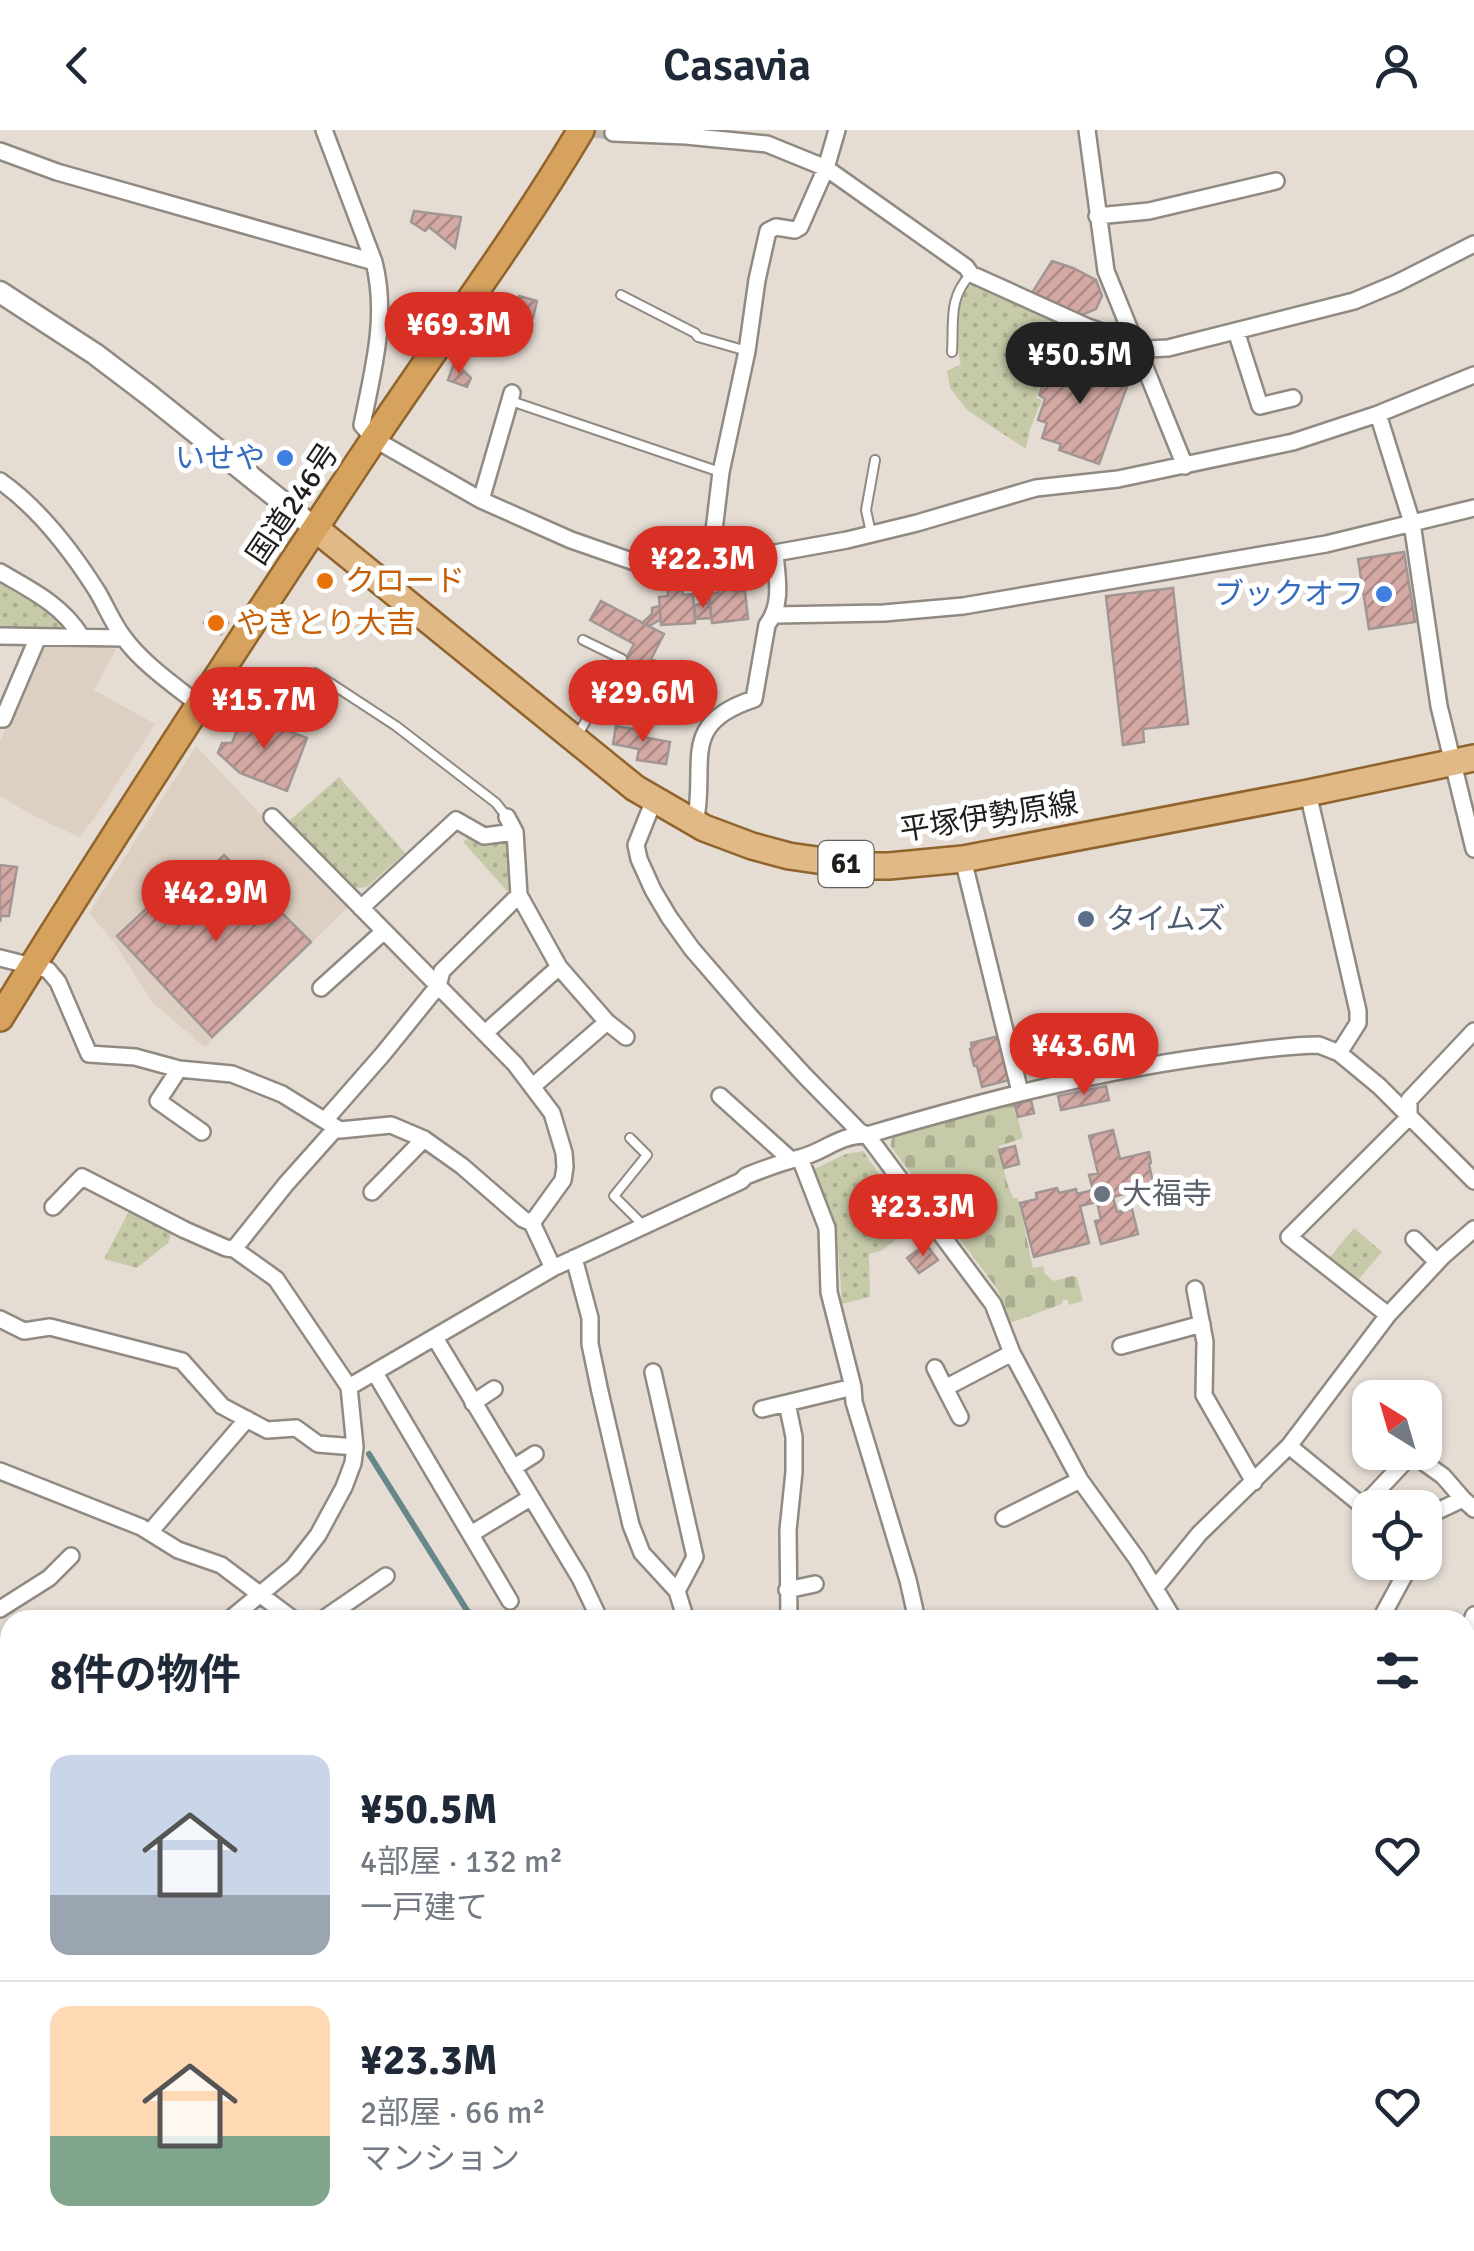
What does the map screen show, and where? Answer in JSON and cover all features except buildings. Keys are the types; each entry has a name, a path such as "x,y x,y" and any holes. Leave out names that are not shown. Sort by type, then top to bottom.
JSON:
{"highway":[{"name":"国道246号","path":"0,1018 198,706 581,130"}],"main road":[{"name":"平塚伊勢原線","path":"316,529 635,788 696,824 752,846 824,862 889,866 962,858 1463,760"}],"street":[{"path":"324,130 380,284 378,345 362,424 374,439 481,500 572,540 643,565 698,566 846,540 1036,488 1118,479 1293,442 1378,414 1474,375"},
{"path":"710,564 721,472 768,232 776,227 800,227 826,168 837,130"},
{"path":"1087,130 1106,270 1185,466"},
{"path":"613,133 768,144 826,168 971,274 1088,327 1148,349 1168,348 1354,301 1474,244"},
{"path":"0,150 57,172 374,262"},
{"path":"1097,216 1149,211 1276,180"},
{"path":"0,292 149,395 316,529"},
{"path":"1236,331 1260,406 1282,404"},
{"path":"481,500 512,397"},
{"path":"1378,414 1412,523 1436,686 1463,760 1474,849"},
{"path":"0,482 32,507 68,549 124,638 198,706"},
{"path":"775,615 884,613 963,606 1326,544 1474,508"},
{"path":"696,824 702,738 718,714 754,700 767,625 778,605 776,553"},
{"path":"0,572 58,608 80,636"},
{"path":"0,636 124,638"},
{"path":"0,719 38,637"},
{"path":"1308,792 1358,1010 1358,1023 1339,1053"},
{"path":"654,800 636,845 652,890 669,917 782,1052 867,1135 993,1304 1012,1353 1080,1480 1169,1610"},
{"path":"272,817 515,1064 552,1113 566,1167 563,1180 532,1222"},
{"path":"361,908 456,820 484,836 511,825 518,896 559,966 607,1022 626,1037"},
{"path":"962,858 1020,1092"},
{"path":"234,1250 438,986 442,971 518,896"},
{"path":"321,988 383,932"},
{"path":"0,958 48,970 58,982 89,1054 135,1057 180,1069 232,1074 282,1094 331,1124 351,1130 391,1125 424,1139 462,1166 523,1220 532,1222"},
{"path":"485,1033 559,966"},
{"path":"533,1086 607,1022"},
{"path":"1388,1315 1289,1237 1409,1117 1409,1100 1474,1031"},
{"path":"349,1387 553,1268 746,1176 851,1135 867,1135 1103,1073 1184,1059 1319,1044 1339,1053 1379,1086 1474,1180"},
{"path":"180,1069 158,1100 202,1132"},
{"path":"720,1096 795,1158 827,1228 829,1292 854,1402 915,1610"},
{"path":"372,1192 424,1139"},
{"path":"52,1207 82,1177 185,1230 234,1250 276,1278 349,1387 355,1446 344,1487 294,1567 242,1610"},
{"path":"532,1222 553,1268"},
{"path":"1156,1587 1199,1534 1290,1446 1388,1315 1474,1228"},
{"path":"1414,1239 1437,1262"},
{"path":"574,1258 590,1318 596,1376 631,1525 642,1553 677,1591 683,1610"},
{"path":"1195,1288 1205,1342 1204,1395 1254,1482"},
{"path":"0,1320 24,1331 50,1327 182,1361 222,1406 247,1420 268,1430 296,1428 318,1444 355,1446"},
{"path":"1121,1346 1202,1324"},
{"path":"435,1338 580,1578 595,1610"},
{"path":"945,1388 1012,1353"},
{"path":"935,1368 960,1417"},
{"path":"653,1372 694,1558 677,1591"},
{"path":"375,1374 510,1601"},
{"path":"762,1409 853,1388"},
{"path":"473,1402 494,1390"},
{"path":"787,1403 794,1437 788,1610"},
{"path":"150,1532 247,1420"},
{"path":"1290,1446 1352,1497"},
{"path":"513,1468 534,1454"},
{"path":"1382,1490 1412,1454 1443,1476 1469,1504 1442,1511"},
{"path":"0,1470 220,1565 281,1610"},
{"path":"1004,1518 1080,1480"},
{"path":"471,1534 530,1498"},
{"path":"0,1609 49,1578 70,1556"},
{"path":"335,1610 380,1575"},
{"path":"1385,1610 1402,1580"},
{"path":"787,1590 815,1584"}],"lane":[{"path":"952,352 952,308 971,274"},
{"path":"621,295 698,338 747,351"},
{"path":"512,397 721,472"},
{"path":"871,533 866,510 874,460"},
{"path":"574,740 622,659 583,640"},
{"path":"315,673 396,726 482,791 511,825"},
{"path":"630,1138 647,1156 614,1196 644,1226"}],"shaded area":[{"path":"46,645 116,649 94,690 155,724 79,837 0,796 0,742 39,650"},
{"path":"196,746 348,907 205,1047 153,1003 114,942 89,913"}],"green space":[{"path":"976,281 1069,326 1052,351 1036,397 1042,400 1026,449 967,410 950,388 947,371 961,364 957,331 960,307"},
{"path":"0,578 63,620 62,627 0,627"},
{"path":"339,777 405,853 367,887 353,889 289,821"},
{"path":"469,837 483,844 503,842 510,846 508,892 463,842"},
{"path":"1012,1097 1023,1138 999,1146 1006,1180 1013,1198 1018,1198 1033,1268 1043,1266 1045,1274 1054,1281 1077,1277 1083,1301 1069,1305 1067,1299 1010,1323 998,1290 891,1145 897,1133"},
{"path":"863,1151 915,1225 881,1251 869,1254 870,1297 842,1304 837,1235 812,1170 846,1154"},
{"path":"129,1211 173,1230 168,1243 137,1268 104,1259"},
{"path":"1354,1228 1382,1252 1358,1280 1330,1257"}],"waterway":[{"path":"369,1454 467,1610"}],"tunnel":[{"path":"595,130 613,133"}],"place":[{"name":"いせや","path":"285,458"},
{"name":"クロード","path":"325,581"},
{"name":"ブックオフ","path":"1384,594"},
{"name":"やきとり大吉","path":"216,623"},
{"name":"タイムズ","path":"1086,919"},
{"name":"大福寺","path":"1102,1194"}]}
